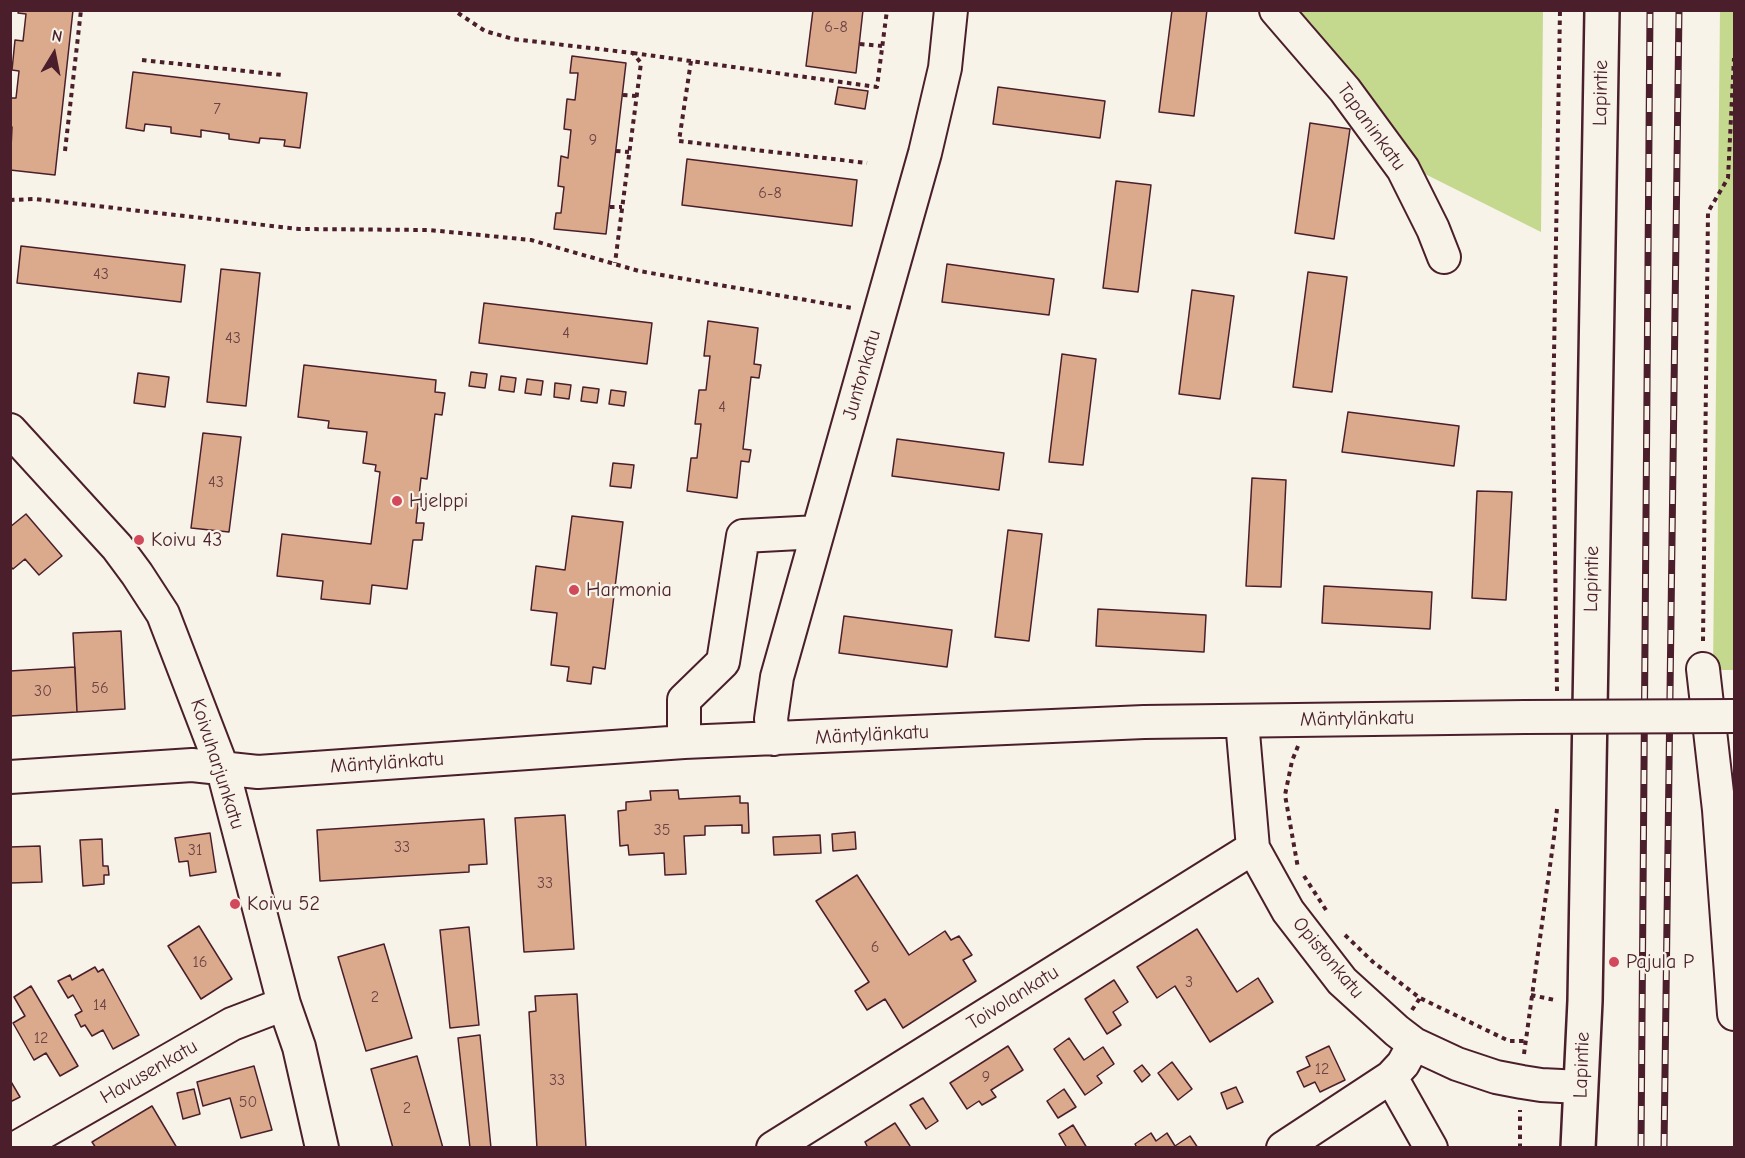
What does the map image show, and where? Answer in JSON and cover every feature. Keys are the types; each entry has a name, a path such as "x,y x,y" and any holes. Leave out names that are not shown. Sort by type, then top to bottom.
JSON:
{"main road":[{"name":"Lapintie","path":"1578,1148 1585,989 1602,10"}],"street":[{"name":"Juntonkatu","path":"774,739 771,718 777,676 935,110 945,68 951,10"},
{"name":"Tapaninkatu","path":"1276,10 1345,90 1403,169 1433,229 1444,257"},
{"name":"Koivuharjunkatu","path":"10,430 117,547 163,614 223,770 284,1004 298,1047 322,1148"},
{"path":"684,742 684,700 723,662 743,537 818,532"},
{"path":"1703,669 1719,810 1734,1014"},
{"name":"Mäntylänkatu","path":"10,777 192,765 258,772 684,742 1144,722 1734,716"},
{"name":"Opistonkatu","path":"1242,721 1253,848 1288,911 1342,981 1396,1031 1414,1044 1457,1064 1496,1077 1541,1085 1581,1087"},
{"name":"Toivolankatu","path":"773,1148 1253,848"},
{"name":"Havusenkatu","path":"16,1148 232,1024 284,1004"},
{"path":"1284,1148 1391,1077 1403,1065 1414,1044"},
{"path":"1391,1077 1431,1148"}],"path":[{"path":"65,152 81,10"},
{"path":"458,13 485,31 513,39 633,53 877,87 887,10"},
{"path":"1557,694 1553,413 1560,10"},
{"path":"860,44 882,46"},
{"path":"615,263 641,63 633,53"},
{"path":"1703,669 1708,212 1728,178 1734,58"},
{"path":"142,60 282,75"},
{"path":"691,61 679,141 867,163"},
{"path":"622,95 636,96"},
{"path":"616,151 629,152"},
{"path":"10,200 35,199 299,229 429,230 531,240 639,271 879,314"},
{"path":"610,207 622,207"},
{"path":"1299,744 1292,760 1285,795 1297,866 1326,911"},
{"path":"1338,928 1373,962 1420,998 1509,1041 1525,1041 1557,804"},
{"path":"1531,995 1555,1000"},
{"path":"1410,1012 1420,998"},
{"path":"1520,1114 1520,1148"}],"green space":[{"path":"1734,10 1734,670 1713,670 1720,11"},
{"path":"1299,11 1543,11 1541,232 1423,173 1312,24"}],"building":[{"path":"19,10 73,10 55,175 10,170 12,127 10,127 10,98 16,98 19,71 12,70 15,40 23,41 26,14 18,13"},
{"path":"813,10 863,10 856,73 806,66"},
{"path":"1172,10 1207,10 1194,116 1159,112"},
{"path":"572,56 626,63 606,234 554,229 556,213 561,213 564,187 558,186 561,156 568,158 571,130 564,129 567,99 575,100 578,73 570,73"},
{"path":"133,72 307,93 300,148 284,146 285,140 260,138 259,143 229,139 229,134 201,130 201,137 171,133 171,127 145,124 144,131 126,128"},
{"path":"838,87 868,91 865,109 835,104"},
{"path":"998,87 1105,101 1100,138 993,124"},
{"path":"1310,123 1350,129 1334,239 1295,233"},
{"path":"687,159 857,180 852,226 682,205"},
{"path":"1116,181 1151,185 1138,292 1103,288"},
{"path":"21,246 185,265 181,302 17,283"},
{"path":"947,264 1054,279 1049,315 942,302"},
{"path":"221,269 260,273 246,406 207,402"},
{"path":"1308,272 1347,277 1332,392 1293,387"},
{"path":"1192,290 1234,296 1220,399 1179,394"},
{"path":"484,303 652,323 647,364 479,343"},
{"path":"708,321 758,328 754,364 761,365 759,378 751,377 743,449 751,450 749,462 741,461 737,498 687,491 691,458 697,458 701,424 695,424 699,390 706,390 710,356 704,356"},
{"path":"1062,354 1096,359 1083,465 1049,462"},
{"name":"Hjelppi","path":"304,365 436,380 435,392 445,393 442,415 435,414 427,479 421,478 416,523 424,523 422,540 413,540 407,589 372,585 370,604 321,599 323,581 277,576 282,534 371,544 380,472 375,471 376,465 363,463 367,432 328,428 329,421 298,417"},
{"path":"471,372 487,374 485,388 469,386"},
{"path":"138,373 169,377 165,407 134,403"},
{"path":"501,376 516,378 514,392 499,390"},
{"path":"527,379 543,381 541,395 525,393"},
{"path":"555,383 571,385 569,399 554,397"},
{"path":"583,387 599,389 597,403 581,401"},
{"path":"611,390 626,392 624,406 609,404"},
{"path":"1348,412 1459,426 1454,466 1342,452"},
{"path":"203,433 241,437 229,532 191,528"},
{"path":"897,439 1004,453 999,490 892,476"},
{"path":"613,463 634,465 631,488 610,486"},
{"path":"1252,478 1286,480 1281,587 1246,586"},
{"path":"1477,491 1512,492 1506,600 1472,598"},
{"path":"26,514 62,556 39,575 25,559 13,569 10,566 10,527"},
{"name":"Harmonia","path":"572,516 623,522 605,669 593,667 591,684 567,681 569,667 551,665 557,613 531,610 536,566 565,570"},
{"path":"1008,530 1042,534 1029,641 995,637"},
{"path":"1324,586 1432,592 1430,629 1322,623"},
{"path":"1098,609 1206,615 1204,652 1096,646"},
{"path":"844,616 952,630 947,667 839,653"},
{"path":"121,631 125,709 77,712 73,633"},
{"path":"75,667 77,712 10,716 10,671"},
{"path":"678,790 679,799 740,796 740,803 748,803 749,833 742,833 742,825 705,826 705,835 684,836 686,874 665,875 664,853 629,855 628,845 620,846 618,811 626,810 626,802 651,800 650,791"},
{"path":"565,815 574,949 524,952 515,818"},
{"path":"484,819 487,864 469,865 469,872 320,881 317,830"},
{"path":"855,832 856,849 833,851 832,834"},
{"path":"210,833 216,872 190,876 188,861 179,862 175,838"},
{"path":"820,835 821,853 774,855 773,837"},
{"path":"102,839 103,866 108,866 109,875 104,875 104,884 83,886 80,840"},
{"path":"40,846 42,882 10,883 10,847"},
{"path":"857,875 909,955 945,931 951,940 959,936 972,955 963,960 976,981 903,1028 885,999 867,1010 855,991 869,982 816,901"},
{"path":"199,926 232,979 201,999 168,946"},
{"path":"469,927 479,1025 450,1028 440,930"},
{"path":"1197,929 1237,992 1258,978 1273,1002 1210,1042 1175,986 1157,998 1137,967"},
{"path":"384,944 412,1038 366,1051 338,957"},
{"path":"95,967 98,972 103,969 139,1035 113,1049 103,1030 92,1036 85,1025 81,1027 75,1015 82,1011 73,995 68,998 58,981 70,975 72,980"},
{"path":"1114,980 1128,1002 1113,1012 1121,1025 1107,1034 1085,999"},
{"path":"31,986 78,1066 60,1076 46,1053 34,1060 13,1023 25,1016 14,997"},
{"path":"577,994 586,1148 537,1148 529,1012 536,1011 535,996"},
{"path":"480,1035 491,1148 470,1148 458,1038"},
{"path":"1069,1038 1084,1060 1103,1047 1114,1064 1097,1076 1102,1083 1085,1095 1054,1049"},
{"path":"1008,1046 1023,1070 991,1090 996,1097 982,1105 979,1101 967,1109 950,1083"},
{"path":"1329,1046 1345,1080 1320,1092 1315,1082 1304,1087 1297,1072 1310,1066 1306,1057"},
{"path":"417,1056 443,1148 393,1148 371,1069"},
{"path":"1172,1062 1192,1089 1178,1100 1158,1073"},
{"path":"1142,1065 1150,1075 1142,1082 1134,1071"},
{"path":"254,1066 272,1130 241,1138 230,1098 203,1106 197,1082"},
{"path":"10,1080 20,1097 10,1102"},
{"path":"1236,1087 1243,1102 1227,1109 1221,1093"},
{"path":"194,1089 200,1114 183,1119 177,1093"},
{"path":"1064,1089 1076,1107 1058,1118 1047,1101"},
{"path":"923,1098 938,1121 926,1129 910,1105"},
{"path":"152,1106 177,1148 96,1148 92,1142"},
{"path":"895,1123 910,1146 907,1148 868,1148 865,1142"},
{"path":"1073,1125 1087,1148 1067,1148 1059,1134"},
{"path":"1151,1133 1156,1141 1167,1133 1175,1146 1190,1136 1198,1148 1137,1148 1135,1144"}],"railway":[{"path":"1641,1148 1650,10"},
{"path":"1664,1148 1679,10"}],"place":[{"name":"Hjelppi","path":"397,501"},
{"name":"Koivu 43","path":"139,540"},
{"name":"Harmonia","path":"574,590"},
{"name":"Koivu 52","path":"235,904"},
{"name":"Pajula P","path":"1614,962"}]}
